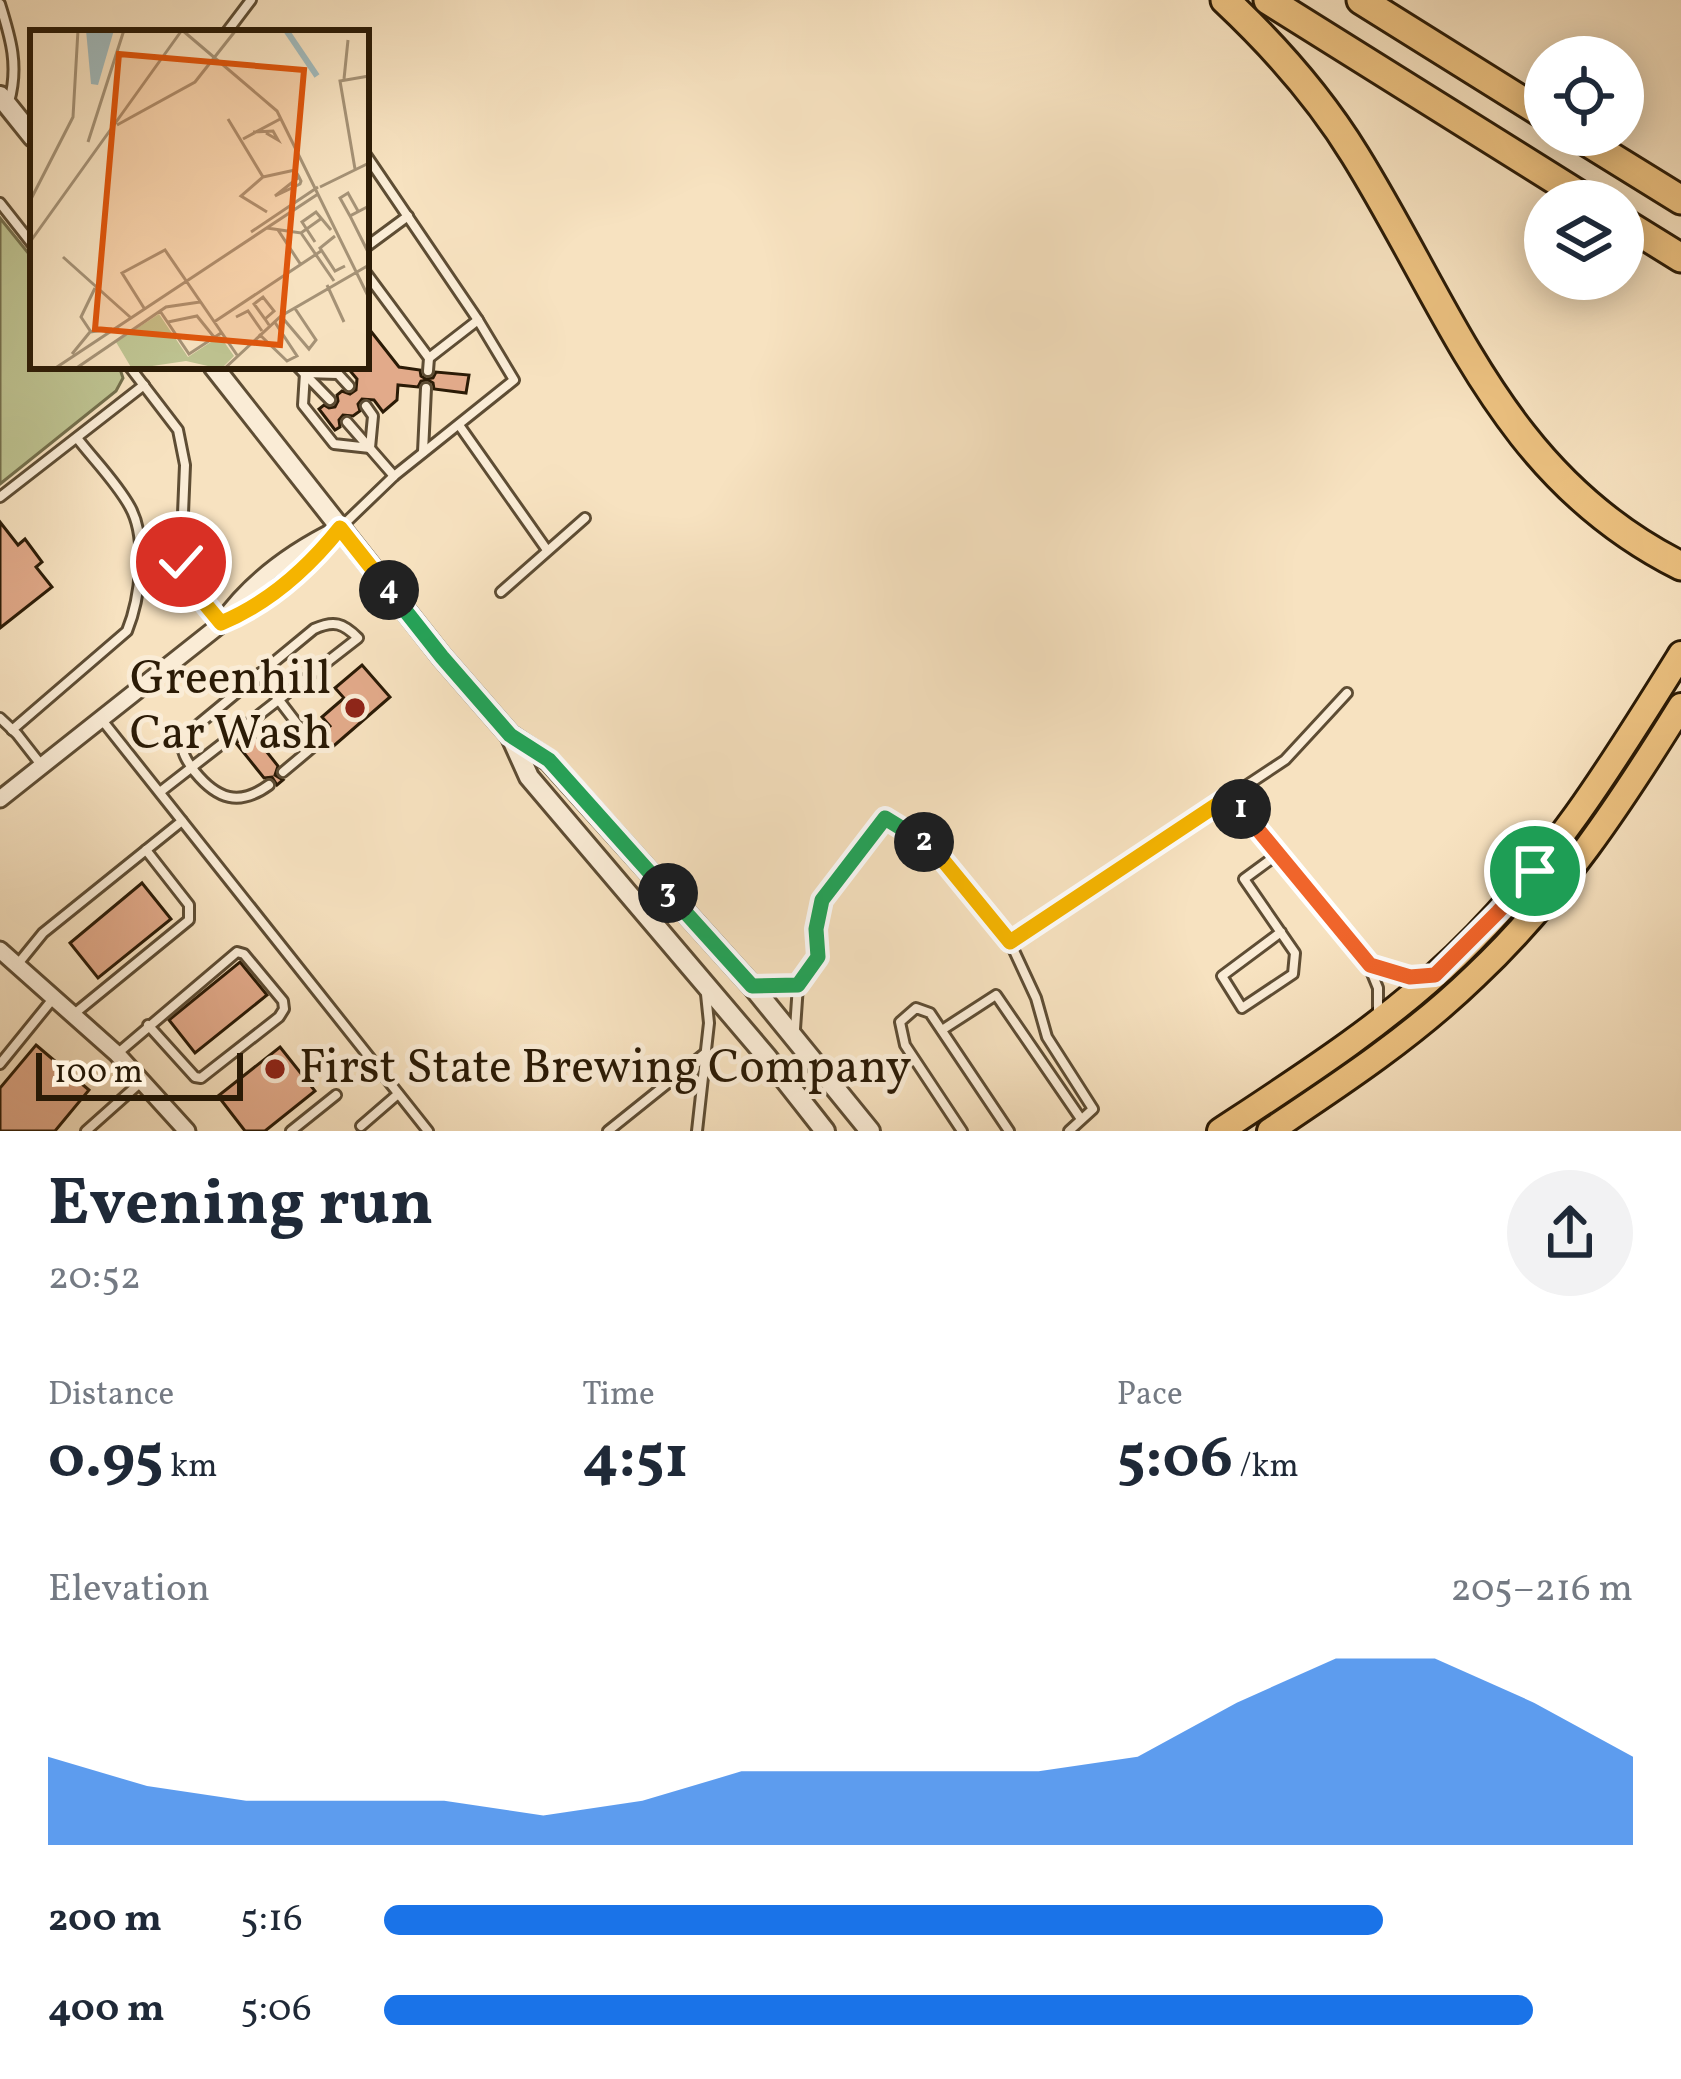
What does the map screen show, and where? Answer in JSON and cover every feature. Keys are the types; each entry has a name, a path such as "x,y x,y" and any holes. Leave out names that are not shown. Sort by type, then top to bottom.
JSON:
{"highway":[{"path":"1225,0 1296,74 1353,151 1477,369 1526,443 1578,497 1671,561 1681,590"},
{"path":"1268,0 1555,180"},
{"path":"1361,0 1524,102"},
{"path":"1610,156 1681,200"},
{"path":"1644,235 1681,258"}],"main road":[{"path":"1220,1131 1378,1023 1498,912 1571,825 1681,653"},
{"path":"1270,1131 1395,1045 1491,960 1594,842 1681,706"}],"street":[{"path":"4,101 30,133"},
{"path":"214,369 442,657 510,735 549,760 752,986 870,1131"},
{"path":"0,799 221,623 239,597 305,545 340,528"},
{"path":"510,735 529,777 826,1131"},
{"path":"0,950 117,1054 177,1128"}],"lane":[{"path":"228,30 251,0"},
{"path":"0,4 15,53 16,80 4,101"},
{"path":"340,528 394,476 514,380 369,159"},
{"path":"0,203 30,241"},
{"path":"369,245 408,215"},
{"path":"369,277 429,358 428,371"},
{"path":"429,358 478,320"},
{"path":"131,369 171,419 182,441 181,562 192,588 221,623"},
{"path":"301,369 338,374 349,386"},
{"path":"301,369 330,400"},
{"path":"301,369 303,405 334,444 370,448"},
{"path":"0,497 144,386"},
{"path":"423,452 426,388"},
{"path":"366,406 374,416 370,448"},
{"path":"346,422 394,476"},
{"path":"459,424 548,550"},
{"path":"13,730 127,631 134,614 140,558 132,509 76,438"},
{"path":"501,592 585,518"},
{"path":"160,792 191,767 358,638 345,626 329,622 314,629 182,738 181,750 191,767 212,792 237,798 256,795 269,785"},
{"path":"259,674 314,746 283,772"},
{"path":"1010,942 1285,760 1347,693"},
{"path":"0,718 42,766"},
{"path":"101,718 428,1131"},
{"path":"1230,796 1370,965 1378,988 1378,1023"},
{"path":"794,1036 798,985 818,957 816,929 822,900 885,818 933,848 1010,942 1036,998 1047,1037 1093,1109 1069,1131"},
{"path":"17,965 43,933 182,820"},
{"path":"74,1014 190,920 189,905 146,850"},
{"path":"1278,854 1244,879 1281,932 1295,953 1294,974 1242,1008 1222,976 1281,932"},
{"path":"117,1054 148,1025 236,952 244,954 284,1001 279,1017 201,1078 148,1025"},
{"path":"1370,965 1410,977 1435,975"},
{"path":"697,1131 709,1010 703,981"},
{"path":"752,986 798,985"},
{"path":"942,1030 996,995 1081,1119"},
{"path":"0,1064 55,996"},
{"path":"962,1131 904,1045 900,1022 916,1008 930,1013 1009,1131"},
{"path":"608,1131 706,1053"},
{"path":"86,1131 142,1081"},
{"path":"361,1126 398,1094"},
{"path":"291,1131 336,1095"}],"green space":[{"path":"0,218 30,255 30,369 120,369 123,378 116,391 0,484"}],"building":[{"path":"369,329 399,367 420,370 426,379 436,372 469,375 466,393 434,389 428,380 418,387 398,385 397,400 383,412 374,400 362,399 360,411 343,415 335,430 319,409 335,407 337,395 356,390 357,379 349,369 369,369"},
{"path":"0,522 18,545 25,539 42,562 36,567 52,587 0,628"},
{"name":"Greenhill Car Wash","path":"362,665 390,697 329,750 318,736 330,726 322,717 344,698 335,688"},
{"path":"251,732 278,766 275,775 283,780 277,785 272,777 264,778 236,743"},
{"path":"142,883 171,919 98,978 70,943"},
{"path":"240,962 267,995 195,1053 169,1020"},
{"path":"36,1045 89,1090 55,1131 0,1131 0,1088"},
{"name":"First State Brewing Company","path":"280,1047 315,1091 265,1131 245,1131 218,1096"}],"place":[{"name":"Greenhill Car Wash","path":"355,708"},
{"name":"First State Brewing Company","path":"275,1069"}],"route":[{"path":"181,562 192,588 221,623 250,611 311,563 340,528 510,735 549,760 752,986 798,985 818,957 816,929 822,900 885,818 933,848 1010,942 1230,796 1370,965 1410,977 1435,975 1535,871"}]}
